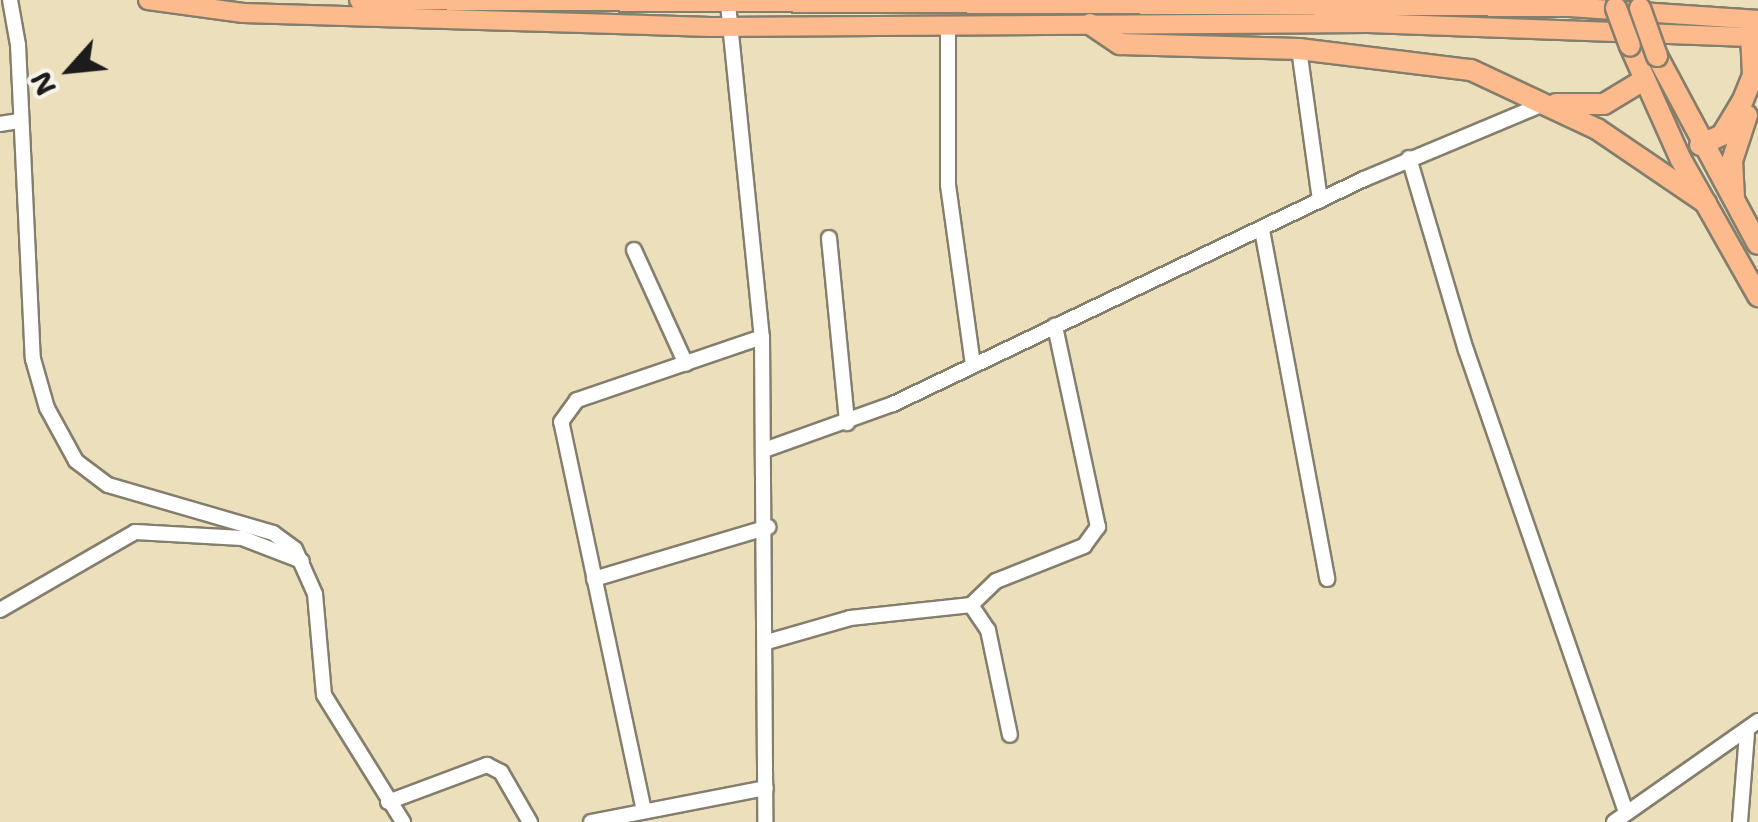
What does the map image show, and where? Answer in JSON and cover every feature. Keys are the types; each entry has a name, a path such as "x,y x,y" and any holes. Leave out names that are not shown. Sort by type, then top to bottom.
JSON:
{"highway":[{"path":"1615,4 1642,80 1758,296"},
{"path":"1639,4 1657,56 1700,145 1758,244"},
{"path":"1090,15 1120,44 1298,50 1471,70 1547,103 1706,202"},
{"path":"1700,145 1722,135 1744,100 1754,75 1756,31"},
{"path":"1547,103 1604,104 1642,80"},
{"path":"1735,205 1732,162 1758,96"}],"main road":[{"path":"148,0 729,26 948,27 1090,15 1756,31"},
{"path":"358,0 1015,2 1090,15"}],"street":[{"path":"10,0 34,374 65,445 108,485 273,533 302,562 315,594 324,695 403,822"},
{"path":"14,18 22,0"},
{"path":"728,4 762,337 768,527 765,822"},
{"path":"948,27 948,186 973,365"},
{"path":"1298,50 1320,201"},
{"path":"766,449 847,423 1409,158 1547,103"},
{"path":"0,124 19,121"},
{"path":"1409,158 1466,350 1620,817 1747,734 1758,721"},
{"path":"1262,230 1328,579"},
{"path":"829,238 847,423"},
{"path":"634,250 686,364"},
{"path":"767,642 850,618 972,604 1006,576 1084,546 1098,527 1056,326"},
{"path":"644,810 564,446 564,415 577,400 762,337"},
{"path":"594,579 768,527"},
{"path":"0,610 106,543 135,532 242,538 302,562"},
{"path":"972,604 988,630 1010,735"},
{"path":"1740,822 1747,734"},
{"path":"388,802 488,765 501,772 530,822"},
{"path":"591,822 766,788"}]}
